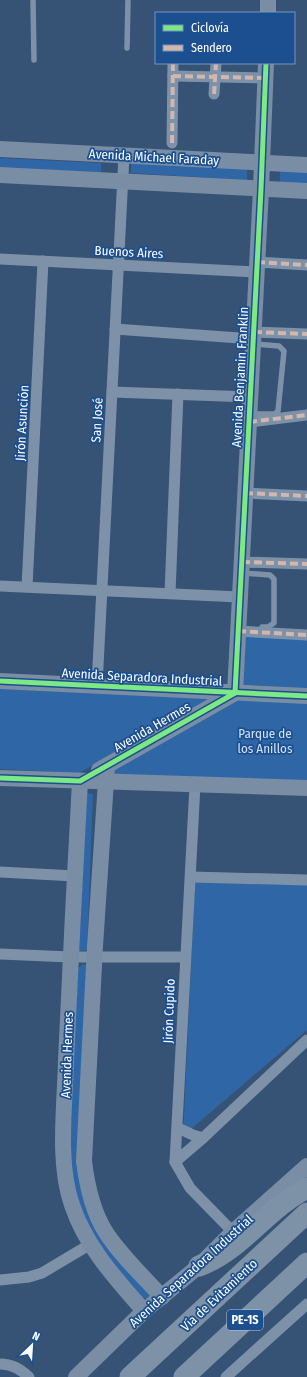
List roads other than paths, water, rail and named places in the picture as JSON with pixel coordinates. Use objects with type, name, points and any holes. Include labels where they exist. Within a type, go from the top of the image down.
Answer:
[{"type":"highway","points":[[199,1266],[221,1255],[292,1196],[307,1188]]},
{"type":"highway","name":"Vía de Evitamiento","points":[[130,1377],[307,1213]]},
{"type":"highway","name":"PE-1S","points":[[184,1377],[307,1263]]},
{"type":"main road","points":[[268,0],[268,12]]},
{"type":"main road","name":"Avenida Benjamin Franklin","points":[[235,693],[266,71]]},
{"type":"main road","name":"Avenida Michael Faraday","points":[[0,149],[307,165]]},
{"type":"main road","name":"Avenida Michael Faraday","points":[[0,175],[307,191]]},
{"type":"main road","name":"Avenida Separadora Industrial","points":[[0,681],[307,696]]},
{"type":"main road","name":"Avenida Hermes","points":[[144,1312],[89,1245],[71,1204],[66,1186],[64,1158],[70,957],[80,781],[235,693]]},
{"type":"main road","name":"Avenida Hermes","points":[[107,766],[94,956],[84,1161],[87,1184],[93,1206],[105,1232],[162,1296]]},
{"type":"main road","points":[[0,778],[307,788]]},
{"type":"main road","name":"Avenida Separadora Industrial","points":[[76,1377],[144,1312],[199,1266],[227,1227],[307,1166]]},
{"type":"street","points":[[172,143],[173,64]]},
{"type":"street","points":[[214,94],[216,64]]},
{"type":"street","points":[[173,76],[215,77],[266,71]]},
{"type":"street","name":"San José","points":[[97,686],[124,155]]},
{"type":"street","name":"Buenos Aires","points":[[0,258],[118,265],[257,267],[307,265]]},
{"type":"street","name":"Jirón Asunción","points":[[28,587],[43,261]]},
{"type":"street","points":[[115,330],[253,338],[307,334]]},
{"type":"street","points":[[112,392],[250,397]]},
{"type":"street","points":[[170,593],[178,394]]},
{"type":"street","points":[[249,418],[307,415]]},
{"type":"street","points":[[245,493],[307,496]]},
{"type":"street","points":[[241,567],[307,564]]},
{"type":"street","points":[[0,586],[240,597]]},
{"type":"street","points":[[238,629],[307,635]]},
{"type":"street","name":"Jirón Cupido","points":[[175,1162],[178,1128],[185,957],[192,876],[195,785]]},
{"type":"street","points":[[0,872],[74,876]]},
{"type":"street","points":[[192,876],[307,880]]},
{"type":"street","points":[[0,954],[70,957],[185,957]]},
{"type":"street","points":[[227,1227],[190,1188],[175,1162],[204,1138],[307,1040]]},
{"type":"street","points":[[178,1128],[204,1138]]},
{"type":"street","points":[[0,1280],[29,1277],[42,1273],[89,1245]]},
{"type":"street","points":[[226,1377],[307,1304]]},
{"type":"street","points":[[0,1364],[8,1364],[29,1377]]},
{"type":"lane","points":[[33,0],[34,60]]},
{"type":"lane","points":[[127,48],[128,0]]},
{"type":"lane","points":[[249,418],[275,414],[278,412],[284,351],[279,346],[253,338]]},
{"type":"lane","points":[[238,629],[268,627],[274,623],[273,577],[241,567]]},
{"type":"park label","name":"Parque de los Anillos","points":[[265,740]]}]
